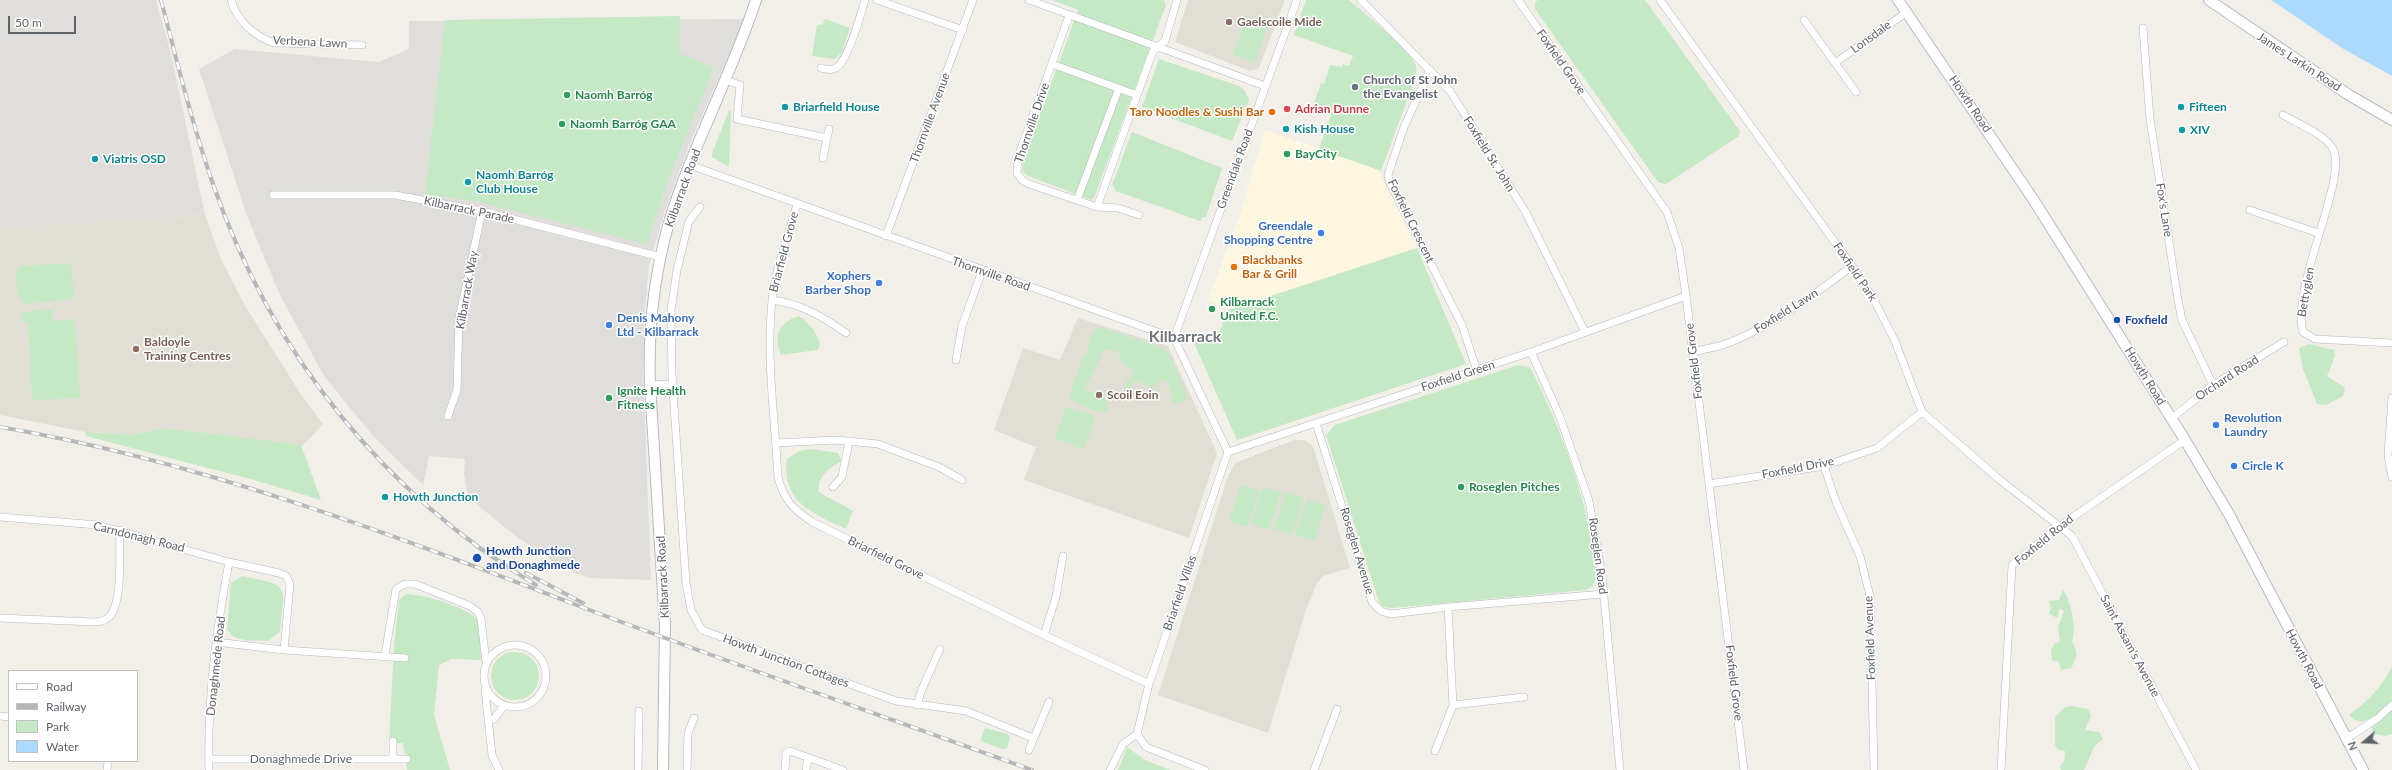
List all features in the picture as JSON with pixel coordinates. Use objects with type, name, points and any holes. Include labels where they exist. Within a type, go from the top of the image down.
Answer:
[{"type":"main road","name":"Kilbarrack Road","points":[[663,770],[665,625],[650,385],[649,354],[653,307],[668,226],[690,165],[726,80],[756,0]]},
{"type":"main road","name":"Howth Road","points":[[1898,0],[2004,155],[2172,418],[2237,530],[2363,770]]},
{"type":"main road","name":"James Larkin Road","points":[[2209,0],[2337,86],[2392,120]]},
{"type":"street","name":"Verbena Lawn","points":[[231,0],[234,11],[252,32],[261,38],[274,43],[362,45]]},
{"type":"street","points":[[821,68],[829,70],[836,68],[843,59],[866,0]]},
{"type":"street","points":[[877,0],[962,30]]},
{"type":"street","name":"Thornville Avenue","points":[[886,236],[973,0]]},
{"type":"street","points":[[1029,0],[1069,16],[1158,46],[1265,86]]},
{"type":"street","points":[[1097,207],[1153,51],[1165,41],[1177,0]]},
{"type":"street","name":"Greendale Road","points":[[1174,338],[1297,0]]},
{"type":"street","name":"Foxfield St. John","points":[[1361,0],[1450,91],[1525,211],[1585,332]]},
{"type":"street","name":"Foxfield Grove","points":[[1518,0],[1667,212],[1679,248],[1744,770]]},
{"type":"street","name":"Foxfield Park","points":[[1660,0],[1852,266],[1875,302],[1895,341],[1922,412],[2000,480],[2060,526]]},
{"type":"street","name":"Lonsdale","points":[[1835,63],[1906,12]]},
{"type":"street","name":"Thornville Drive","points":[[1069,16],[1018,157],[1017,173],[1022,180],[1029,184],[1097,207],[1118,208],[1139,215]]},
{"type":"street","points":[[1804,20],[1856,92]]},
{"type":"street","name":"Fox's Lane","points":[[2143,28],[2150,119],[2178,300],[2182,320],[2213,385]]},
{"type":"street","points":[[1052,64],[1137,95]]},
{"type":"street","name":"Foxfield Crescent","points":[[1430,70],[1404,127],[1388,175],[1389,181],[1462,325],[1476,371]]},
{"type":"street","points":[[726,80],[740,85],[737,119],[828,138]]},
{"type":"street","points":[[1077,200],[1119,88]]},
{"type":"street","name":"Bettyglen","points":[[2283,115],[2326,140],[2337,157],[2336,171],[2318,233],[2304,298],[2301,324],[2303,332],[2315,339],[2392,343]]},
{"type":"street","points":[[823,158],[830,129]]},
{"type":"street","name":"Thornville Road","points":[[690,165],[982,271],[1174,338]]},
{"type":"street","name":"Kilbarrack Parade","points":[[273,195],[395,195],[482,212],[662,257]]},
{"type":"street","name":"Briarfield Grove","points":[[797,204],[772,300],[770,354],[778,478],[783,493],[793,509],[817,525],[1149,684]]},
{"type":"street","name":"Kilbarrack Road","points":[[686,583],[673,384],[671,310],[677,270],[689,221],[700,207]]},
{"type":"street","points":[[2250,210],[2318,233]]},
{"type":"street","name":"Kilbarrack Way","points":[[448,416],[457,390],[459,318],[482,212]]},
{"type":"street","name":"Foxfield Lawn","points":[[1692,352],[1729,343],[1756,331],[1783,316],[1852,266]]},
{"type":"street","points":[[956,360],[962,326],[982,271]]},
{"type":"street","name":"Foxfield Green","points":[[1228,452],[1476,371],[1686,296]]},
{"type":"street","name":"Briarfield Grove","points":[[772,300],[797,305],[818,313],[846,333]]},
{"type":"street","points":[[1174,338],[1228,452]]},
{"type":"street","name":"Orchard Road","points":[[2172,418],[2213,385],[2284,342]]},
{"type":"street","name":"Roseglen Road","points":[[1531,352],[1560,417],[1589,501],[1604,594],[1620,770]]},
{"type":"street","points":[[650,385],[673,384]]},
{"type":"street","points":[[2392,398],[2388,455],[2392,477]]},
{"type":"street","name":"Foxfield Drive","points":[[1709,484],[1824,466],[1877,448],[1922,412]]},
{"type":"street","name":"Roseglen Avenue","points":[[1316,423],[1372,602],[1380,611],[1391,614],[1448,607],[1604,594]]},
{"type":"street","name":"Foxfield Road","points":[[2001,770],[2012,566],[2060,526],[2185,440]]},
{"type":"street","points":[[776,443],[849,441],[878,444],[939,467],[962,480]]},
{"type":"street","points":[[833,487],[842,477],[849,441]]},
{"type":"street","name":"Briarfield Villas","points":[[1137,734],[1149,684],[1228,452]]},
{"type":"street","name":"Foxfield Avenue","points":[[1824,466],[1836,502],[1860,556],[1870,596],[1874,770]]},
{"type":"street","name":"Carndonagh Road","points":[[0,517],[98,525],[229,562],[286,576],[290,584],[284,650]]},
{"type":"street","name":"Saint Assam's Avenue","points":[[2060,526],[2072,536],[2196,770]]},
{"type":"street","points":[[0,618],[93,622],[102,621],[110,616],[118,595],[120,530]]},
{"type":"street","points":[[1044,635],[1056,597],[1063,556]]},
{"type":"street","name":"Donaghmede Road","points":[[209,770],[216,642],[229,562]]},
{"type":"street","name":"Howth Junction Cottages","points":[[686,583],[691,610],[702,630],[896,701],[966,711],[1033,738]]},
{"type":"street","points":[[385,655],[396,589],[405,584],[415,584],[429,589],[470,606],[478,612],[481,619],[486,662],[485,684],[492,755],[499,770]]},
{"type":"street","points":[[1435,751],[1453,705],[1448,607]]},
{"type":"street","points":[[216,642],[284,650],[385,655],[405,658]]},
{"type":"street","points":[[485,684],[488,692],[495,701],[504,706],[514,708],[524,706],[537,698],[545,685],[544,664],[531,649],[511,644],[500,648],[486,662]]},
{"type":"street","points":[[917,705],[920,692],[940,649]]},
{"type":"street","points":[[1453,705],[1524,697]]},
{"type":"street","points":[[1029,750],[1049,702]]},
{"type":"street","points":[[2346,739],[2378,718],[2392,705]]},
{"type":"street","points":[[488,721],[494,719],[504,706]]},
{"type":"street","points":[[1314,770],[1337,709]]},
{"type":"street","points":[[638,770],[639,711]]},
{"type":"street","points":[[687,770],[688,733],[694,718]]},
{"type":"street","points":[[1110,770],[1123,744],[1137,734],[1146,747],[1205,770]]},
{"type":"street","points":[[393,741],[393,759]]},
{"type":"street","points":[[785,770],[784,762],[788,752],[843,770]]},
{"type":"street","name":"Donaghmede Drive","points":[[209,759],[407,759]]},
{"type":"street","points":[[806,770],[808,759]]},
{"type":"shaded area","points":[[0,0],[156,0],[171,54],[205,215],[0,228]]},
{"type":"shaded area","name":"Gaelscoile Mide","points":[[1188,0],[1285,0],[1259,68],[1250,71],[1175,42]]},
{"type":"shaded area","points":[[745,19],[690,143],[665,210],[649,266],[645,310],[643,371],[651,580],[589,578],[562,568],[513,534],[468,497],[464,474],[465,459],[429,456],[423,485],[374,437],[324,376],[280,295],[247,216],[199,69],[235,49],[379,62],[409,49],[409,21]]},
{"type":"shaded area","name":"Greendale Shopping Centre","points":[[1265,130],[1378,169],[1417,248],[1228,310],[1208,300],[1239,217]]},
{"type":"shaded area","name":"Baldoyle Training Centres","points":[[205,215],[221,259],[244,304],[300,393],[323,424],[302,446],[166,428],[132,435],[85,432],[0,415],[0,228]]},
{"type":"shaded area","name":"Scoil Eoin","points":[[1078,318],[1168,346],[1217,453],[1189,538],[1024,480],[1036,447],[994,430],[1023,348],[1060,360]]},
{"type":"shaded area","points":[[1294,440],[1305,440],[1313,446],[1350,568],[1323,576],[1317,583],[1306,610],[1268,733],[1158,695],[1228,476],[1235,463]]},
{"type":"green space","points":[[1052,0],[1164,0],[1166,5],[1094,198],[1091,200],[1026,175],[1022,171],[1023,160],[1078,10]]},
{"type":"green space","points":[[1306,0],[1349,0],[1396,41],[1412,59],[1416,66],[1415,79],[1381,171],[1319,149],[1331,115],[1312,109],[1321,83],[1324,84],[1330,65],[1342,67],[1343,64],[1349,66],[1353,56],[1294,35]]},
{"type":"green space","points":[[1538,0],[1645,0],[1740,131],[1739,136],[1666,184],[1658,182],[1535,9],[1535,2]]},
{"type":"green space","name":"Naomh Barróg GAA","points":[[680,16],[679,53],[714,68],[668,180],[647,244],[478,202],[425,194],[445,20]]},
{"type":"green space","points":[[1246,16],[1268,24],[1255,63],[1233,55]]},
{"type":"green space","points":[[825,19],[850,28],[842,52],[835,59],[812,56],[817,25],[823,24]]},
{"type":"green space","points":[[1159,59],[1239,86],[1245,91],[1249,100],[1232,141],[1142,107]]},
{"type":"green space","points":[[729,110],[731,110],[729,167],[712,157],[712,154]]},
{"type":"green space","points":[[1132,132],[1222,168],[1206,217],[1203,217],[1200,221],[1116,191],[1112,185]]},
{"type":"green space","points":[[1417,248],[1466,364],[1237,440],[1191,336],[1215,343],[1228,310]]},
{"type":"green space","points":[[71,263],[74,299],[25,304],[18,297],[16,273],[19,266]]},
{"type":"green space","points":[[45,309],[52,310],[53,321],[75,319],[80,398],[32,400],[28,322],[20,321],[22,313]]},
{"type":"green space","points":[[799,316],[813,329],[820,346],[817,350],[781,355],[778,336],[782,326]]},
{"type":"green space","points":[[1101,327],[1162,348],[1170,355],[1188,398],[1184,402],[1177,404],[1172,402],[1172,393],[1166,380],[1162,380],[1151,388],[1139,382],[1134,382],[1128,395],[1124,392],[1126,382],[1135,372],[1123,363],[1118,352],[1105,349],[1085,388],[1089,391],[1102,393],[1106,399],[1108,409],[1105,412],[1095,412],[1068,399],[1082,359],[1087,351],[1090,337],[1095,330]]},
{"type":"green space","points":[[2309,344],[2334,350],[2335,356],[2327,376],[2345,388],[2343,396],[2326,405],[2317,404],[2303,369],[2299,348]]},
{"type":"green space","name":"Roseglen Pitches","points":[[1518,365],[1529,367],[1532,371],[1552,414],[1577,480],[1589,527],[1595,559],[1596,577],[1593,586],[1586,590],[1392,608],[1383,607],[1379,602],[1326,435],[1335,425]]},
{"type":"green space","points":[[1066,406],[1081,412],[1070,444],[1055,439]]},
{"type":"green space","points":[[1082,411],[1096,416],[1084,449],[1071,445]]},
{"type":"green space","points":[[166,428],[301,445],[321,500],[254,480],[86,436],[85,432],[132,435]]},
{"type":"green space","points":[[811,449],[838,453],[841,459],[840,462],[831,467],[824,474],[820,482],[819,492],[853,511],[846,529],[812,512],[802,504],[789,486],[786,474],[787,459],[799,451]]},
{"type":"green space","points":[[1241,485],[1260,491],[1247,527],[1229,521]]},
{"type":"green space","points":[[1263,487],[1281,493],[1269,530],[1251,524]]},
{"type":"green space","points":[[1286,492],[1304,498],[1292,535],[1274,529]]},
{"type":"green space","points":[[1307,499],[1326,505],[1314,541],[1295,535]]},
{"type":"green space","points":[[242,576],[270,582],[277,585],[281,590],[283,604],[280,632],[268,641],[239,639],[234,637],[227,629],[231,583]]},
{"type":"green space","points":[[2063,590],[2071,608],[2074,630],[2072,642],[2076,649],[2076,655],[2075,661],[2071,668],[2061,670],[2059,662],[2052,660],[2051,650],[2054,644],[2060,642],[2058,628],[2064,611],[2059,608],[2058,618],[2049,614],[2051,607],[2049,601],[2059,600]]},
{"type":"green space","points":[[406,594],[422,596],[455,606],[473,615],[479,624],[481,660],[451,659],[439,665],[434,715],[450,770],[407,770],[403,743],[389,744],[394,646],[399,600]]},
{"type":"green space","points":[[510,652],[520,652],[532,659],[539,671],[539,681],[532,693],[520,700],[510,700],[502,696],[495,689],[491,681],[491,671],[495,663],[502,656]]},
{"type":"green space","points":[[2392,667],[2392,734],[2386,736],[2373,734],[2371,719],[2359,721],[2349,715],[2374,694]]},
{"type":"green space","points":[[2072,706],[2088,709],[2091,716],[2085,730],[2099,732],[2103,739],[2093,749],[2084,770],[2061,770],[2060,766],[2064,762],[2065,751],[2058,750],[2055,745],[2055,717],[2065,707]]},
{"type":"green space","points":[[985,728],[1008,734],[1010,738],[1007,748],[1003,749],[982,742],[981,739]]},
{"type":"green space","points":[[1127,747],[1145,760],[1170,770],[1118,770]]},
{"type":"water","points":[[2271,0],[2392,0],[2392,76],[2342,48]]},
{"type":"railway","points":[[161,0],[179,69],[213,184],[237,246],[266,305],[300,361],[339,413],[382,462],[429,508],[481,549],[536,585]]},
{"type":"railway","points":[[0,427],[148,459],[294,502],[437,552],[692,648],[1032,770]]},
{"type":"railway","points":[[526,573],[583,603]]},
{"type":"place","name":"Gaelscoile Mide","points":[[1229,22]]},
{"type":"place","name":"Church of St John the Evangelist","points":[[1355,87]]},
{"type":"place","name":"Naomh Barróg","points":[[567,95]]},
{"type":"place","name":"Briarfield House","points":[[785,107]]},
{"type":"place","name":"Fifteen","points":[[2181,107]]},
{"type":"place","name":"Adrian Dunne","points":[[1287,109]]},
{"type":"place","name":"Taro Noodles & Sushi Bar","points":[[1272,112]]},
{"type":"place","name":"Naomh Barróg GAA","points":[[562,124]]},
{"type":"place","name":"Kish House","points":[[1286,129]]},
{"type":"place","name":"XIV","points":[[2182,130]]},
{"type":"place","name":"BayCity","points":[[1287,154]]},
{"type":"place","name":"Viatris OSD","points":[[95,159]]},
{"type":"place","name":"Naomh Barróg Club House","points":[[468,182]]},
{"type":"place","name":"Greendale Shopping Centre","points":[[1321,233]]},
{"type":"place","name":"Blackbanks Bar & Grill","points":[[1234,267]]},
{"type":"place","name":"Xophers Barber Shop","points":[[879,283]]},
{"type":"place","name":"Kilbarrack United F.C.","points":[[1212,309]]},
{"type":"place","name":"Foxfield","points":[[2117,320]]},
{"type":"place","name":"Denis Mahony Ltd - Kilbarrack","points":[[609,325]]},
{"type":"place","name":"Baldoyle Training Centres","points":[[136,349]]},
{"type":"place","name":"Scoil Eoin","points":[[1099,395]]},
{"type":"place","name":"Ignite Health Fitness","points":[[609,398]]},
{"type":"place","name":"Revolution Laundry","points":[[2216,425]]},
{"type":"place","name":"Circle K","points":[[2234,466]]},
{"type":"place","name":"Roseglen Pitches","points":[[1461,487]]},
{"type":"place","name":"Howth Junction","points":[[385,497]]},
{"type":"place","name":"Howth Junction and Donaghmede","points":[[477,558]]},
{"type":"district","name":"Kilbarrack","points":[[1185,337]]}]
